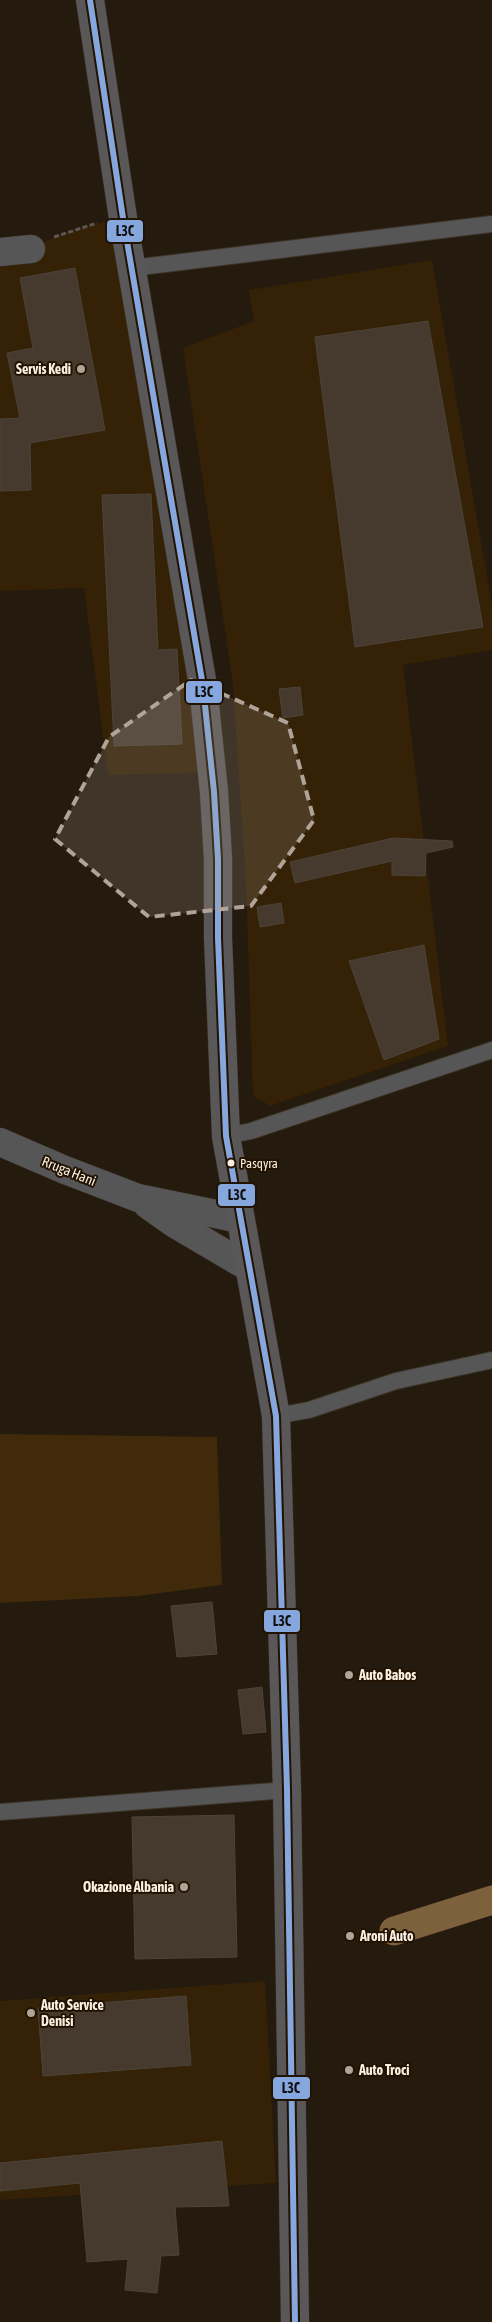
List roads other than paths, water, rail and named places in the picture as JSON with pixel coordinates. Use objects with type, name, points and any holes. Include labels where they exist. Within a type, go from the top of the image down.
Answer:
[{"type":"main road","points":[[90,0],[123,218],[202,686],[214,792],[218,859],[218,938],[226,1136],[276,1416],[287,1790],[296,2322]]},
{"type":"street","points":[[0,252],[31,249]]},
{"type":"street","name":"Rruga Hani","points":[[0,1142],[138,1198],[240,1219]]},
{"type":"street","name":"Rruga Hani","points":[[138,1198],[182,1229],[248,1267]]},
{"type":"lane","points":[[132,268],[492,224]]},
{"type":"lane","points":[[226,1136],[251,1131],[492,1050]]},
{"type":"lane","points":[[276,1416],[309,1410],[396,1381],[492,1360]]},
{"type":"lane","points":[[0,1812],[287,1790]]},
{"type":"waterway","points":[[394,1931],[492,1900]]},
{"type":"place","name":"Servis Kedi","points":[[81,369]]},
{"type":"place","name":"Pasqyra","points":[[231,1163]]},
{"type":"place","name":"Auto Babos","points":[[349,1675]]},
{"type":"place","name":"Okazione Albania","points":[[184,1887]]},
{"type":"place","name":"Aroni Auto","points":[[350,1936]]},
{"type":"place","name":"Auto Service Denisi","points":[[31,2013]]},
{"type":"place","name":"Auto Troci","points":[[349,2070]]}]
